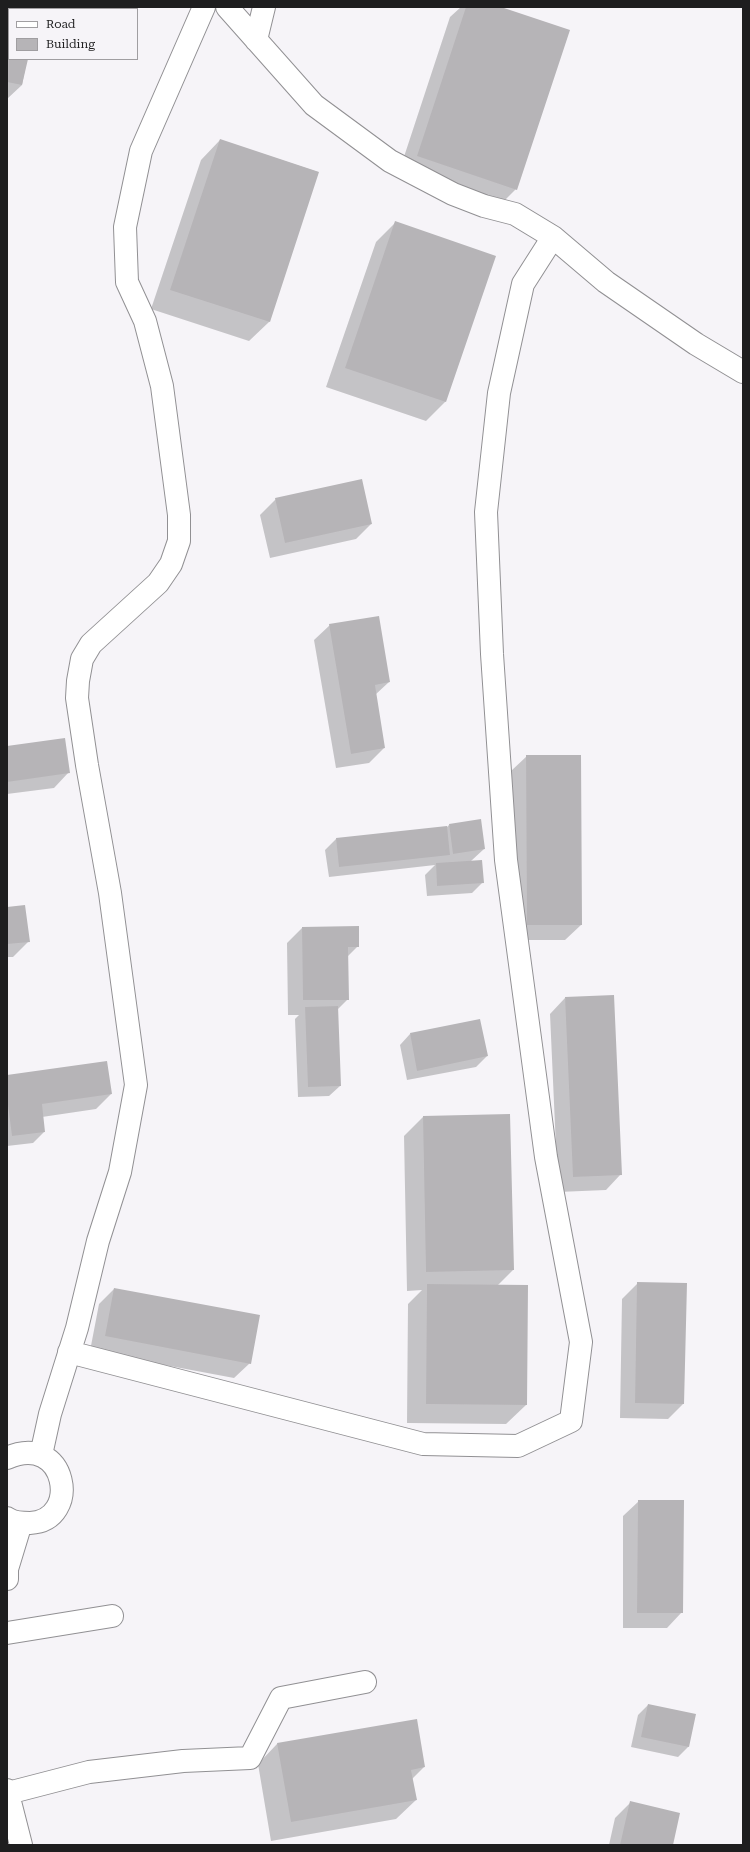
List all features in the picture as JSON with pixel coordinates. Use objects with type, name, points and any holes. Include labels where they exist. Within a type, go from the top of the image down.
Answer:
[{"type":"street","points":[[227,7],[314,105],[390,161],[453,194],[484,206],[515,214],[553,237],[606,282],[696,344],[743,372]]},
{"type":"street","points":[[256,40],[264,7]]},
{"type":"street","points":[[41,1455],[50,1414],[77,1328],[98,1241],[120,1172],[130,1126],[136,1085],[110,893],[77,698],[78,680],[82,659],[91,644],[158,583],[171,564],[179,541],[179,515],[162,386],[145,321],[127,282],[125,227],[141,151],[199,11]]},
{"type":"street","points":[[69,1352],[423,1444],[518,1446],[571,1421],[581,1342],[546,1157],[506,860],[492,654],[486,512],[499,393],[523,284],[553,237]]},
{"type":"street","points":[[7,1458],[17,1453],[30,1452],[41,1455],[51,1461],[58,1470],[62,1481],[62,1492],[56,1508],[44,1520],[33,1523],[14,1520],[7,1579]]},
{"type":"street","points":[[7,1633],[112,1616]]},
{"type":"street","points":[[21,1845],[7,1791],[89,1772],[183,1761],[250,1758],[281,1698],[365,1682]]},
{"type":"building","points":[[466,7],[501,7],[570,30],[517,190],[417,156]]},
{"type":"building","points":[[7,43],[8,60],[28,60],[22,85],[7,82]]},
{"type":"building","points":[[220,139],[319,172],[270,322],[170,290]]},
{"type":"building","points":[[395,221],[496,256],[446,402],[345,368]]},
{"type":"building","points":[[362,479],[372,524],[285,543],[275,498]]},
{"type":"building","points":[[379,616],[390,682],[375,685],[385,748],[351,754],[329,624]]},
{"type":"building","points":[[65,738],[70,773],[7,782],[7,746]]},
{"type":"building","points":[[526,755],[581,755],[582,925],[527,925]]},
{"type":"building","points":[[481,819],[485,849],[453,854],[449,824]]},
{"type":"building","points":[[447,826],[450,855],[339,867],[336,838]]},
{"type":"building","points":[[482,860],[484,883],[437,886],[436,863]]},
{"type":"building","points":[[25,905],[30,942],[7,944],[7,907]]},
{"type":"building","points":[[359,926],[359,947],[348,947],[349,1000],[303,1000],[302,927]]},
{"type":"building","points":[[614,995],[622,1175],[573,1177],[565,997]]},
{"type":"building","points":[[338,1006],[341,1086],[308,1087],[305,1007]]},
{"type":"building","points":[[480,1019],[488,1056],[417,1071],[410,1033]]},
{"type":"building","points":[[107,1061],[112,1094],[42,1104],[45,1132],[12,1136],[7,1097],[7,1075]]},
{"type":"building","points":[[510,1114],[514,1270],[426,1272],[423,1116]]},
{"type":"building","points":[[637,1282],[687,1283],[684,1404],[635,1403]]},
{"type":"building","points":[[427,1284],[528,1285],[527,1405],[426,1404]]},
{"type":"building","points":[[114,1288],[260,1315],[251,1364],[105,1336]]},
{"type":"building","points":[[638,1500],[684,1500],[683,1613],[637,1613]]},
{"type":"building","points":[[648,1704],[696,1714],[689,1747],[641,1737]]},
{"type":"building","points":[[417,1719],[425,1767],[411,1770],[417,1800],[291,1822],[277,1743]]},
{"type":"building","points":[[630,1801],[680,1813],[673,1845],[620,1845]]}]
